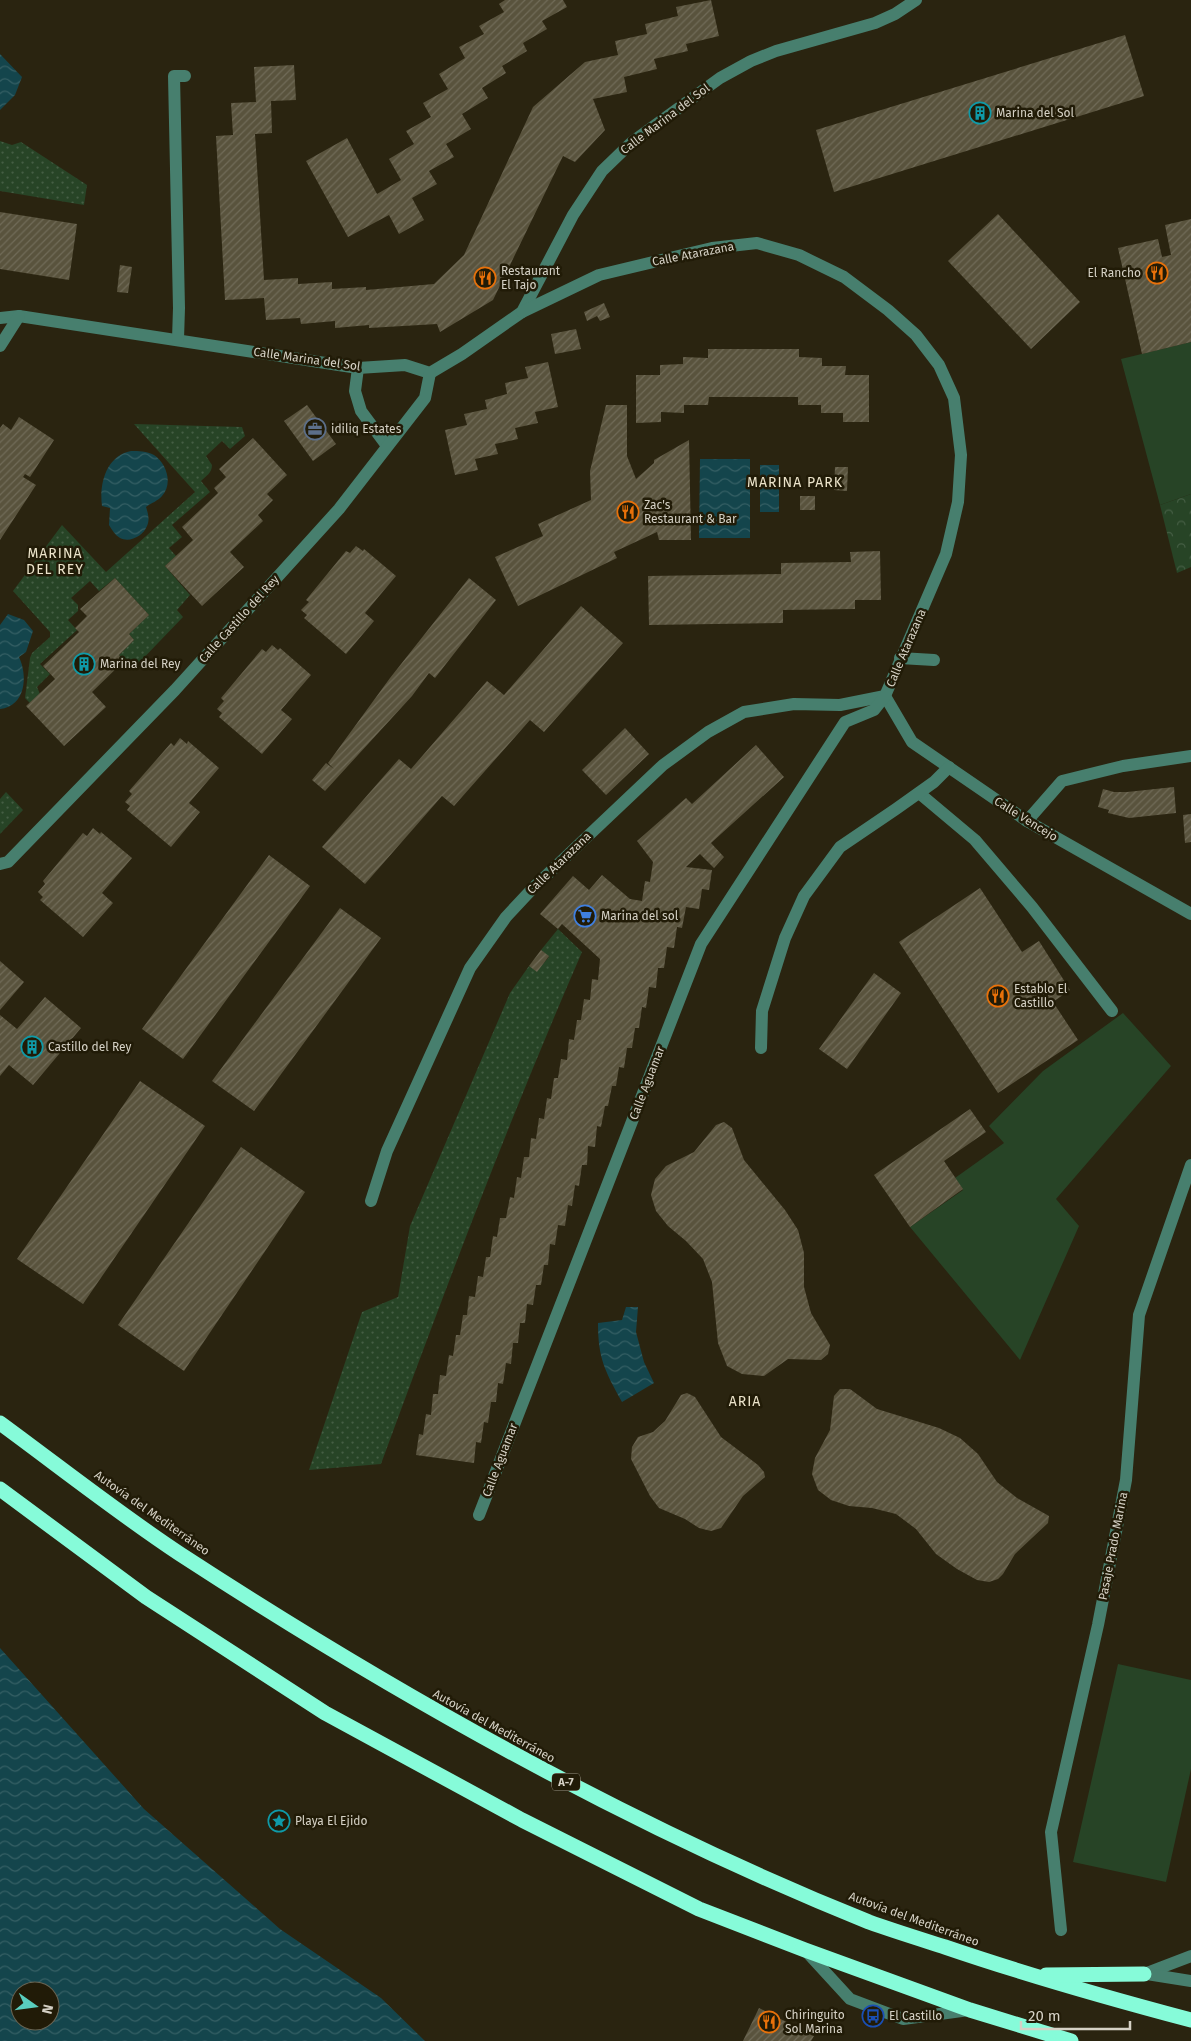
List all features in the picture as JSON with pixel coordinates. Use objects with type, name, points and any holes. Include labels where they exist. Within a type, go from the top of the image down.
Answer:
[{"type":"highway","name":"Autovía del Mediterráneo","points":[[0,1423],[177,1552],[369,1673],[542,1770],[721,1858],[871,1922],[1032,1976],[1191,2020]]},
{"type":"highway","points":[[0,1490],[146,1597],[325,1713],[522,1820],[699,1909],[970,2010],[1071,2041]]},
{"type":"highway","points":[[1032,1976],[1144,1974]]},
{"type":"street","name":"Calle Marina del Sol","points":[[0,318],[19,316],[358,368],[405,365],[430,373],[462,354],[522,312],[573,215],[602,171],[632,142],[720,78],[751,61],[776,51],[875,23],[895,14],[916,0]]},
{"type":"street","points":[[178,339],[180,308],[174,76],[185,76]]},
{"type":"street","name":"Calle Atarazana","points":[[371,1201],[387,1151],[470,968],[506,916],[663,765],[708,732],[744,712],[794,704],[840,705],[885,696],[946,554],[958,502],[961,455],[954,398],[939,365],[916,335],[888,310],[844,277],[799,255],[757,243],[712,248],[599,275],[522,312]]},
{"type":"street","points":[[0,346],[19,316]]},
{"type":"street","points":[[358,368],[355,391],[361,410],[387,446]]},
{"type":"street","name":"Calle Castillo del Rey","points":[[0,864],[8,862],[175,690],[339,509],[426,398],[430,373]]},
{"type":"street","points":[[900,658],[934,660]]},
{"type":"street","name":"Calle Vencejo","points":[[885,696],[912,742],[1026,821],[1191,914]]},
{"type":"street","name":"Calle Aguamar","points":[[479,1514],[701,944],[845,722],[874,710],[885,696]]},
{"type":"street","points":[[1026,821],[1062,781],[1123,766],[1191,756]]},
{"type":"street","points":[[761,1048],[762,1011],[785,938],[804,896],[840,847],[918,793],[949,767]]},
{"type":"street","points":[[918,793],[975,840],[1032,907],[1112,1011]]},
{"type":"street","name":"Pasaje Prado Marina","points":[[1060,1930],[1051,1832],[1098,1625],[1126,1480],[1139,1315],[1191,1165]]},
{"type":"street","points":[[805,1950],[850,1998],[903,2019],[970,2010]]},
{"type":"street","points":[[1144,1974],[1191,1956]]},
{"type":"street","points":[[1144,1974],[1191,1981]]},
{"type":"green space","points":[[0,141],[12,145],[21,142],[87,185],[84,205],[0,191]]},
{"type":"green space","points":[[1191,342],[1191,494],[1160,505],[1121,359]]},
{"type":"green space","points":[[134,424],[242,427],[245,436],[230,449],[222,441],[206,456],[212,468],[201,481],[210,492],[172,525],[182,537],[169,548],[176,556],[165,566],[190,595],[177,610],[183,617],[133,669],[119,655],[134,640],[129,634],[149,615],[115,578],[99,591],[90,581],[71,598],[78,605],[78,611],[68,620],[77,630],[40,664],[50,674],[37,687],[40,694],[30,703],[25,698],[30,658],[32,653],[50,637],[50,632],[13,591],[62,525],[106,572],[195,492]]},
{"type":"green space","points":[[1191,494],[1191,567],[1177,573],[1160,505]]},
{"type":"green space","points":[[6,792],[23,810],[0,834],[0,799]]},
{"type":"green space","points":[[558,929],[582,952],[478,1206],[381,1464],[309,1470],[362,1312],[398,1297],[410,1226],[510,993],[529,966],[537,971],[549,957],[541,950]]},
{"type":"green space","points":[[1123,1013],[1171,1066],[1056,1199],[1079,1226],[1020,1360],[910,1227],[963,1190],[955,1178],[1004,1143],[989,1126],[1043,1071]]},
{"type":"green space","points":[[1118,1664],[1191,1680],[1191,1769],[1166,1882],[1073,1862]]},
{"type":"water","points":[[0,54],[22,77],[15,95],[0,110]]},
{"type":"water","points":[[131,451],[154,455],[165,469],[168,480],[162,496],[146,507],[149,519],[145,530],[136,538],[128,540],[120,538],[111,529],[109,525],[110,508],[102,506],[101,498],[103,480],[110,465],[122,454]]},
{"type":"water","points":[[700,459],[750,459],[750,538],[699,538]]},
{"type":"water","points":[[760,465],[779,465],[779,512],[760,512]]},
{"type":"water","points":[[8,614],[24,620],[33,631],[26,652],[19,657],[24,681],[23,689],[15,702],[9,707],[0,709],[0,625]]},
{"type":"water","points":[[626,1307],[638,1307],[636,1332],[644,1362],[654,1383],[622,1402],[611,1382],[601,1356],[598,1323],[622,1320]]},
{"type":"water","points":[[0,1648],[144,1809],[280,1929],[381,1998],[425,2041],[0,2041]]},
{"type":"building","points":[[505,0],[563,0],[567,7],[542,21],[547,29],[523,43],[527,51],[502,66],[506,73],[482,88],[488,98],[462,114],[471,129],[446,144],[454,157],[429,171],[437,184],[412,198],[424,220],[399,234],[389,215],[348,237],[306,161],[347,138],[377,194],[401,180],[389,159],[414,144],[406,131],[431,117],[423,103],[448,89],[439,74],[465,58],[459,47],[484,34],[479,26],[504,12],[499,4]]},
{"type":"building","points":[[711,0],[719,36],[686,44],[688,51],[654,59],[657,69],[624,77],[627,92],[593,99],[605,130],[575,162],[563,156],[493,300],[440,332],[437,324],[369,328],[369,325],[335,328],[335,321],[301,324],[300,318],[266,320],[264,298],[225,300],[216,136],[233,135],[231,103],[256,102],[254,67],[294,65],[296,100],[271,101],[272,133],[255,134],[264,280],[298,278],[298,284],[332,282],[332,289],[366,287],[366,290],[434,284],[464,255],[533,107],[585,62],[618,55],[615,41],[647,34],[645,24],[678,16],[676,7]]},
{"type":"building","name":"Marina del Sol","points":[[1125,35],[1144,96],[834,192],[816,130]]},
{"type":"building","points":[[0,212],[77,224],[69,280],[0,269]]},
{"type":"building","points":[[998,214],[1080,302],[1031,349],[948,261]]},
{"type":"building","name":"El Rancho","points":[[1191,219],[1191,342],[1142,354],[1118,248],[1158,239],[1162,257],[1171,255],[1165,225]]},
{"type":"building","points":[[120,265],[132,267],[128,293],[117,292]]},
{"type":"building","points":[[604,303],[610,317],[600,321],[597,316],[587,321],[584,312]]},
{"type":"building","points":[[576,329],[581,349],[555,354],[551,334]]},
{"type":"building","points":[[708,349],[799,349],[799,357],[822,358],[822,366],[846,366],[845,375],[869,375],[869,422],[843,422],[843,413],[821,413],[821,405],[798,405],[798,397],[709,397],[708,405],[684,405],[684,413],[661,412],[661,422],[636,423],[636,375],[660,375],[660,365],[683,364],[683,357],[708,358]]},
{"type":"building","points":[[548,362],[558,407],[535,412],[538,423],[515,428],[518,439],[495,444],[498,454],[475,459],[478,470],[455,475],[445,430],[467,425],[464,414],[487,409],[485,400],[507,394],[505,383],[528,378],[525,367]]},
{"type":"building","points":[[307,405],[336,444],[313,461],[284,421]]},
{"type":"building","name":"Zac's Restaurant & Bar","points":[[606,405],[627,405],[627,456],[636,479],[654,463],[654,460],[689,440],[691,540],[659,540],[657,532],[614,552],[617,558],[518,606],[495,557],[543,536],[538,524],[591,500],[590,471]]},
{"type":"building","name":"Marina del Rey","points":[[19,417],[54,440],[30,477],[25,474],[23,477],[36,485],[0,540],[0,428],[3,424],[11,430]]},
{"type":"building","points":[[253,438],[287,475],[267,494],[273,500],[258,515],[263,521],[230,552],[244,567],[202,606],[165,566],[193,540],[182,527],[218,493],[214,488],[226,477],[219,469]]},
{"type":"building","points":[[835,467],[848,467],[847,491],[834,490]]},
{"type":"building","points":[[800,496],[815,496],[815,510],[800,510]]},
{"type":"building","points":[[356,546],[363,551],[364,549],[396,576],[365,613],[374,621],[346,654],[304,618],[307,615],[301,610],[309,602],[306,600],[346,551],[350,553]]},
{"type":"building","points":[[880,551],[881,600],[855,600],[855,609],[783,610],[783,623],[649,625],[648,576],[781,574],[781,563],[851,562],[850,552]]},
{"type":"building","name":"Marina del Rey","points":[[115,578],[149,615],[129,634],[134,640],[119,655],[124,661],[92,692],[106,707],[64,746],[26,706],[55,679],[43,666],[79,632],[75,628],[87,616],[80,609]]},
{"type":"building","points":[[469,578],[496,600],[435,678],[429,673],[412,696],[325,791],[312,780],[326,763],[334,769],[328,763],[390,678]]},
{"type":"building","points":[[581,606],[623,643],[544,732],[530,720],[454,806],[442,796],[365,884],[322,847],[399,759],[411,769],[487,681],[504,695]]},
{"type":"building","points":[[272,645],[278,650],[280,648],[311,675],[281,710],[292,719],[262,754],[219,717],[222,713],[217,709],[224,701],[221,698],[262,649],[266,652]]},
{"type":"building","points":[[625,728],[649,754],[606,795],[582,770]]},
{"type":"building","points":[[180,738],[187,744],[188,741],[219,768],[189,803],[200,812],[171,847],[127,810],[130,806],[125,802],[132,794],[129,791],[171,743],[174,746]]},
{"type":"building","points":[[756,745],[784,777],[711,843],[724,857],[714,868],[700,854],[686,867],[712,870],[709,890],[702,889],[699,909],[686,907],[682,928],[677,927],[674,948],[667,947],[664,968],[658,968],[656,988],[649,987],[646,1008],[642,1007],[639,1028],[635,1028],[632,1048],[627,1048],[624,1068],[619,1067],[616,1086],[612,1086],[608,1106],[605,1106],[601,1127],[597,1126],[595,1147],[588,1146],[587,1165],[582,1165],[579,1186],[575,1185],[572,1206],[568,1205],[565,1226],[558,1225],[555,1245],[550,1244],[548,1265],[544,1265],[541,1285],[536,1285],[533,1305],[527,1304],[525,1323],[520,1323],[518,1343],[513,1343],[511,1364],[506,1363],[503,1384],[498,1383],[496,1402],[491,1402],[488,1423],[484,1422],[481,1443],[476,1442],[474,1463],[416,1455],[419,1434],[423,1435],[426,1414],[431,1415],[433,1394],[438,1394],[440,1375],[446,1376],[449,1355],[453,1356],[456,1335],[460,1335],[463,1315],[467,1315],[469,1296],[475,1297],[478,1276],[483,1277],[486,1257],[490,1257],[493,1236],[497,1237],[500,1218],[506,1218],[510,1197],[514,1198],[517,1177],[521,1178],[524,1157],[529,1157],[531,1138],[536,1139],[539,1118],[544,1119],[547,1098],[551,1099],[554,1078],[558,1078],[561,1059],[567,1060],[569,1039],[574,1040],[577,1020],[581,1020],[584,999],[590,1000],[592,979],[598,980],[600,959],[562,924],[558,929],[540,914],[573,876],[589,890],[602,875],[630,899],[642,901],[645,881],[650,882],[653,862],[637,841],[686,798],[692,804]]},
{"type":"building","points":[[1174,787],[1176,813],[1129,818],[1108,813],[1109,810],[1098,807],[1103,789],[1114,792],[1127,792]]},
{"type":"building","points":[[1191,814],[1191,842],[1185,843],[1183,815]]},
{"type":"building","points":[[93,828],[100,834],[101,832],[132,858],[102,893],[113,903],[83,937],[40,900],[43,897],[38,892],[45,884],[43,881],[83,833],[87,836]]},
{"type":"building","points":[[269,855],[310,886],[183,1059],[142,1029]]},
{"type":"building","name":"Establo El Castillo","points":[[980,888],[1022,952],[1039,941],[1070,990],[1053,1002],[1078,1040],[998,1093],[899,942]]},
{"type":"building","points":[[340,908],[381,938],[254,1111],[212,1081]]},
{"type":"building","points":[[541,950],[549,956],[537,972],[529,966]]},
{"type":"building","points":[[0,961],[24,982],[0,1010]]},
{"type":"building","points":[[874,973],[901,993],[847,1069],[819,1049]]},
{"type":"building","name":"Castillo del Rey","points":[[45,997],[81,1028],[33,1085],[9,1065],[0,1076],[0,1015],[17,1029]]},
{"type":"building","points":[[140,1081],[205,1126],[83,1304],[17,1259]]},
{"type":"building","points":[[970,1109],[986,1132],[944,1161],[963,1189],[910,1227],[874,1175]]},
{"type":"building","points":[[724,1122],[732,1128],[744,1160],[785,1210],[798,1230],[804,1253],[804,1287],[811,1313],[830,1345],[828,1354],[821,1360],[788,1359],[764,1376],[742,1374],[727,1366],[718,1343],[712,1282],[703,1259],[668,1226],[656,1211],[651,1195],[655,1179],[666,1166],[694,1152],[716,1125]]},
{"type":"building","points":[[241,1147],[305,1192],[184,1371],[118,1325]]},
{"type":"building","points":[[840,1389],[850,1389],[877,1409],[939,1428],[960,1438],[978,1454],[997,1482],[1017,1498],[1049,1516],[1048,1523],[1015,1554],[998,1579],[989,1582],[977,1580],[936,1554],[916,1529],[896,1514],[872,1508],[849,1506],[831,1500],[818,1490],[812,1474],[815,1458],[830,1430],[834,1396]]},
{"type":"building","points":[[687,1393],[695,1397],[721,1437],[758,1465],[764,1472],[765,1477],[743,1496],[721,1528],[711,1531],[699,1528],[685,1519],[659,1508],[650,1496],[631,1459],[632,1447],[638,1437],[653,1432],[665,1421],[681,1395]]},
{"type":"building","name":"Chiringuito Sol Marina","points":[[759,2008],[814,2036],[811,2041],[743,2041]]},
{"type":"place","name":"Marina del Sol","points":[[980,113]]},
{"type":"place","name":"El Rancho","points":[[1157,273]]},
{"type":"place","name":"Restaurant El Tajo","points":[[485,278]]},
{"type":"place","name":"idiliq Estates","points":[[315,429]]},
{"type":"place","name":"Zac's Restaurant & Bar","points":[[628,512]]},
{"type":"place","name":"Marina del Rey","points":[[84,664]]},
{"type":"place","name":"Marina del sol","points":[[585,916]]},
{"type":"place","name":"Establo El Castillo","points":[[998,996]]},
{"type":"place","name":"Castillo del Rey","points":[[32,1047]]},
{"type":"place","name":"Playa El Ejido","points":[[279,1821]]},
{"type":"place","name":"El Castillo","points":[[873,2016]]},
{"type":"place","name":"Chiringuito Sol Marina","points":[[769,2022]]},
{"type":"district","name":"MARINA PARK","points":[[795,482]]},
{"type":"district","name":"MARINA DEL REY","points":[[55,562]]},
{"type":"district","name":"ARIA","points":[[745,1401]]}]
